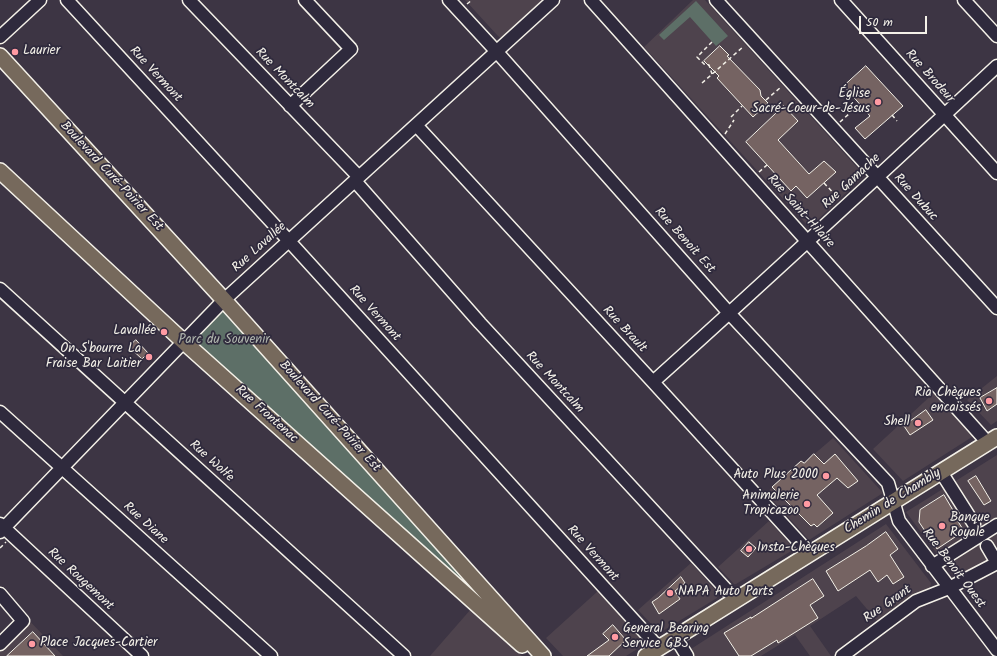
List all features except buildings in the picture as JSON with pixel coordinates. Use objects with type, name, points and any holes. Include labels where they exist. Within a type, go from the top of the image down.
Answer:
[{"type":"main road","name":"Boulevard Curé-Poirier Est","points":[[0,56],[224,300],[543,656]]},
{"type":"main road","name":"Rue Frontenac","points":[[0,171],[184,342],[534,656]]},
{"type":"main road","name":"Chemin de Chambly","points":[[646,656],[992,440]]},
{"type":"street","points":[[0,37],[40,0]]},
{"type":"street","name":"Rue Vermont","points":[[67,0],[289,241],[659,648]]},
{"type":"street","name":"Rue Montcalm","points":[[188,0],[290,106],[357,179],[480,323],[736,600]]},
{"type":"street","points":[[290,106],[350,49],[305,0]]},
{"type":"street","name":"Rue Benoit Est","points":[[449,0],[497,52],[729,314],[888,483],[894,501]]},
{"type":"street","name":"Rue Lavallée","points":[[1,528],[62,468],[224,300],[553,0]]},
{"type":"street","name":"Rue Saint-Hilaire","points":[[591,0],[808,242],[992,440]]},
{"type":"street","name":"Rue Dubuc","points":[[716,0],[997,308]]},
{"type":"street","name":"Rue Brodeur","points":[[841,0],[997,173]]},
{"type":"street","points":[[964,0],[997,36]]},
{"type":"street","name":"Rue Gamache","points":[[653,382],[808,242],[997,66]]},
{"type":"street","name":"Rue Brault","points":[[416,125],[810,554]]},
{"type":"street","name":"Rue Wolfe","points":[[0,289],[404,656]]},
{"type":"street","name":"Rue Diane","points":[[0,412],[271,656]]},
{"type":"street","points":[[941,472],[974,524]]},
{"type":"street","name":"Rue Benoit Ouest","points":[[894,501],[899,521],[997,650]]},
{"type":"street","points":[[932,566],[997,525]]},
{"type":"street","name":"Rue Rougemont","points":[[1,528],[142,656]]},
{"type":"street","points":[[987,546],[997,563]]},
{"type":"street","name":"Rue Grant","points":[[842,656],[916,601],[949,588],[997,563]]},
{"type":"street","points":[[0,594],[23,621],[0,644]]},
{"type":"street","points":[[676,638],[687,656]]},
{"type":"path","points":[[702,83],[751,39]]},
{"type":"path","points":[[712,42],[698,57],[704,64],[708,65],[712,74]]},
{"type":"path","points":[[766,100],[789,80]]},
{"type":"path","points":[[833,129],[860,104]]},
{"type":"path","points":[[731,117],[742,106]]},
{"type":"path","points":[[892,115],[897,121]]},
{"type":"path","points":[[719,143],[734,120]]},
{"type":"path","points":[[824,183],[846,207]]},
{"type":"shaded area","points":[[465,0],[544,0],[501,38]]},
{"type":"shaded area","points":[[693,0],[705,0],[864,175],[811,226],[807,225],[644,47]]},
{"type":"shaded area","points":[[997,376],[997,421],[991,425],[967,400]]},
{"type":"shaded area","points":[[936,391],[973,432],[972,437],[903,481],[873,449]]},
{"type":"shaded area","points":[[833,438],[883,493],[809,540],[766,493],[801,461],[804,463]]},
{"type":"shaded area","points":[[997,455],[997,556],[955,578],[906,512]]},
{"type":"shaded area","points":[[769,521],[793,547],[793,550],[734,584],[718,567]]},
{"type":"shaded area","points":[[886,524],[931,583],[930,588],[877,621],[856,596],[810,626],[831,656],[810,656],[795,635],[761,656],[680,656]]},
{"type":"shaded area","points":[[691,563],[718,593],[717,598],[659,632],[638,610]]},
{"type":"shaded area","points":[[598,591],[643,641],[642,646],[626,656],[563,656],[546,638]]},
{"type":"shaded area","points":[[471,609],[522,656],[430,656]]},
{"type":"shaded area","name":"Place Jacques-Cartier","points":[[23,614],[63,656],[0,656],[0,637]]},
{"type":"green space","points":[[696,1],[728,36],[716,46],[690,17],[664,40],[659,35]]},
{"type":"green space","name":"Parc du Souvenir","points":[[224,300],[543,656],[184,342]]},
{"type":"place","name":"Laurier","points":[[15,52]]},
{"type":"place","name":"Église Sacré-Coeur-de-Jésus","points":[[878,102]]},
{"type":"place","name":"Lavallée","points":[[164,332]]},
{"type":"place","name":"On S'bourre La Fraise Bar Laitier","points":[[149,357]]},
{"type":"place","name":"Ria Chèques encaissés","points":[[989,401]]},
{"type":"place","name":"Shell","points":[[918,423]]},
{"type":"place","name":"Auto Plus 2000","points":[[826,476]]},
{"type":"place","name":"Animalerie Tropicazoo","points":[[807,504]]},
{"type":"place","name":"Banque Royale","points":[[942,526]]},
{"type":"place","name":"Insta-Chèques","points":[[749,549]]},
{"type":"place","name":"NAPA Auto Parts","points":[[670,593]]},
{"type":"place","name":"General Bearing Service GBS","points":[[615,637]]},
{"type":"place","name":"Place Jacques-Cartier","points":[[32,644]]}]
